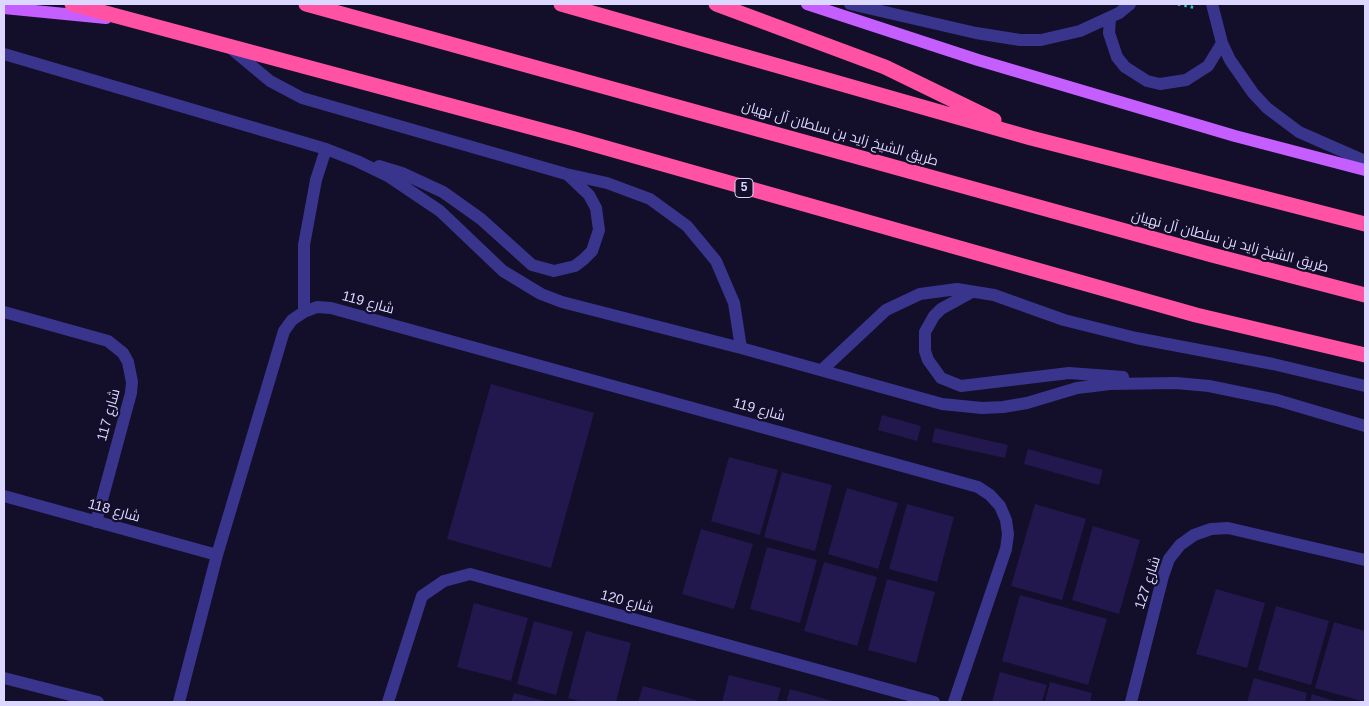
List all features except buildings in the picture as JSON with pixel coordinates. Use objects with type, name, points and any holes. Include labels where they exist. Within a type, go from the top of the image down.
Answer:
[{"type":"highway","points":[[72,4],[124,19]]},
{"type":"highway","name":"طريق الشيخ زايد بن سلطان آل نهيان","points":[[306,4],[1212,255],[1365,295]]},
{"type":"highway","points":[[561,4],[1031,138],[1365,224]]},
{"type":"highway","points":[[716,4],[885,67],[1031,138]]},
{"type":"highway","name":"5","points":[[124,19],[572,138],[1196,315],[1365,355]]},
{"type":"main road","points":[[806,4],[988,62],[1269,145],[1365,170]]},
{"type":"main road","points":[[4,8],[124,19]]},
{"type":"street","points":[[850,4],[1020,40],[1061,37],[1080,32],[1110,18],[1130,4]]},
{"type":"street","points":[[1212,4],[1222,43],[1241,78],[1267,108],[1299,132],[1365,161]]},
{"type":"street","points":[[1110,18],[1109,33],[1117,57],[1125,67],[1147,81],[1173,84],[1186,80],[1208,66],[1222,43]]},
{"type":"street","points":[[228,46],[270,81],[302,98],[566,174],[629,190],[657,203],[687,226],[716,261],[726,281],[737,318],[741,348]]},
{"type":"street","points":[[4,54],[402,173],[444,192],[481,219],[532,265],[554,271],[565,270],[584,259],[592,251],[599,230],[596,208],[589,195],[566,174]]},
{"type":"street","points":[[179,702],[217,555],[284,332],[292,320],[304,312],[304,245],[316,180],[326,149]]},
{"type":"street","points":[[357,161],[414,193],[464,232],[476,246],[504,271],[541,294],[562,302],[741,348],[942,404],[982,408],[1028,403],[1077,388],[1143,382],[1176,382],[1242,392],[1277,400],[1365,426]]},
{"type":"street","points":[[822,370],[872,321],[902,300],[938,290],[976,290],[1100,330],[1273,364],[1365,386]]},
{"type":"street","points":[[976,290],[957,298],[941,309],[934,316],[925,332],[925,351],[928,360],[941,378],[950,383],[972,386],[1027,376],[1069,373],[1118,376],[1143,382]]},
{"type":"street","name":"شارع 119","points":[[304,312],[317,307],[331,308],[978,487],[990,494],[1000,506],[1006,520],[1008,534],[1006,549],[954,702]]},
{"type":"street","name":"شارع 117","points":[[4,312],[108,341],[123,354],[128,362],[132,382],[131,393],[96,522]]},
{"type":"street","name":"شارع 118","points":[[4,496],[217,555]]},
{"type":"street","name":"شارع 127","points":[[1131,702],[1163,576],[1169,560],[1180,545],[1194,535],[1211,529],[1228,528],[1365,560]]},
{"type":"street","name":"شارع 120","points":[[388,702],[422,596],[444,581],[470,574],[934,702]]},
{"type":"street","points":[[4,678],[98,702]]}]
